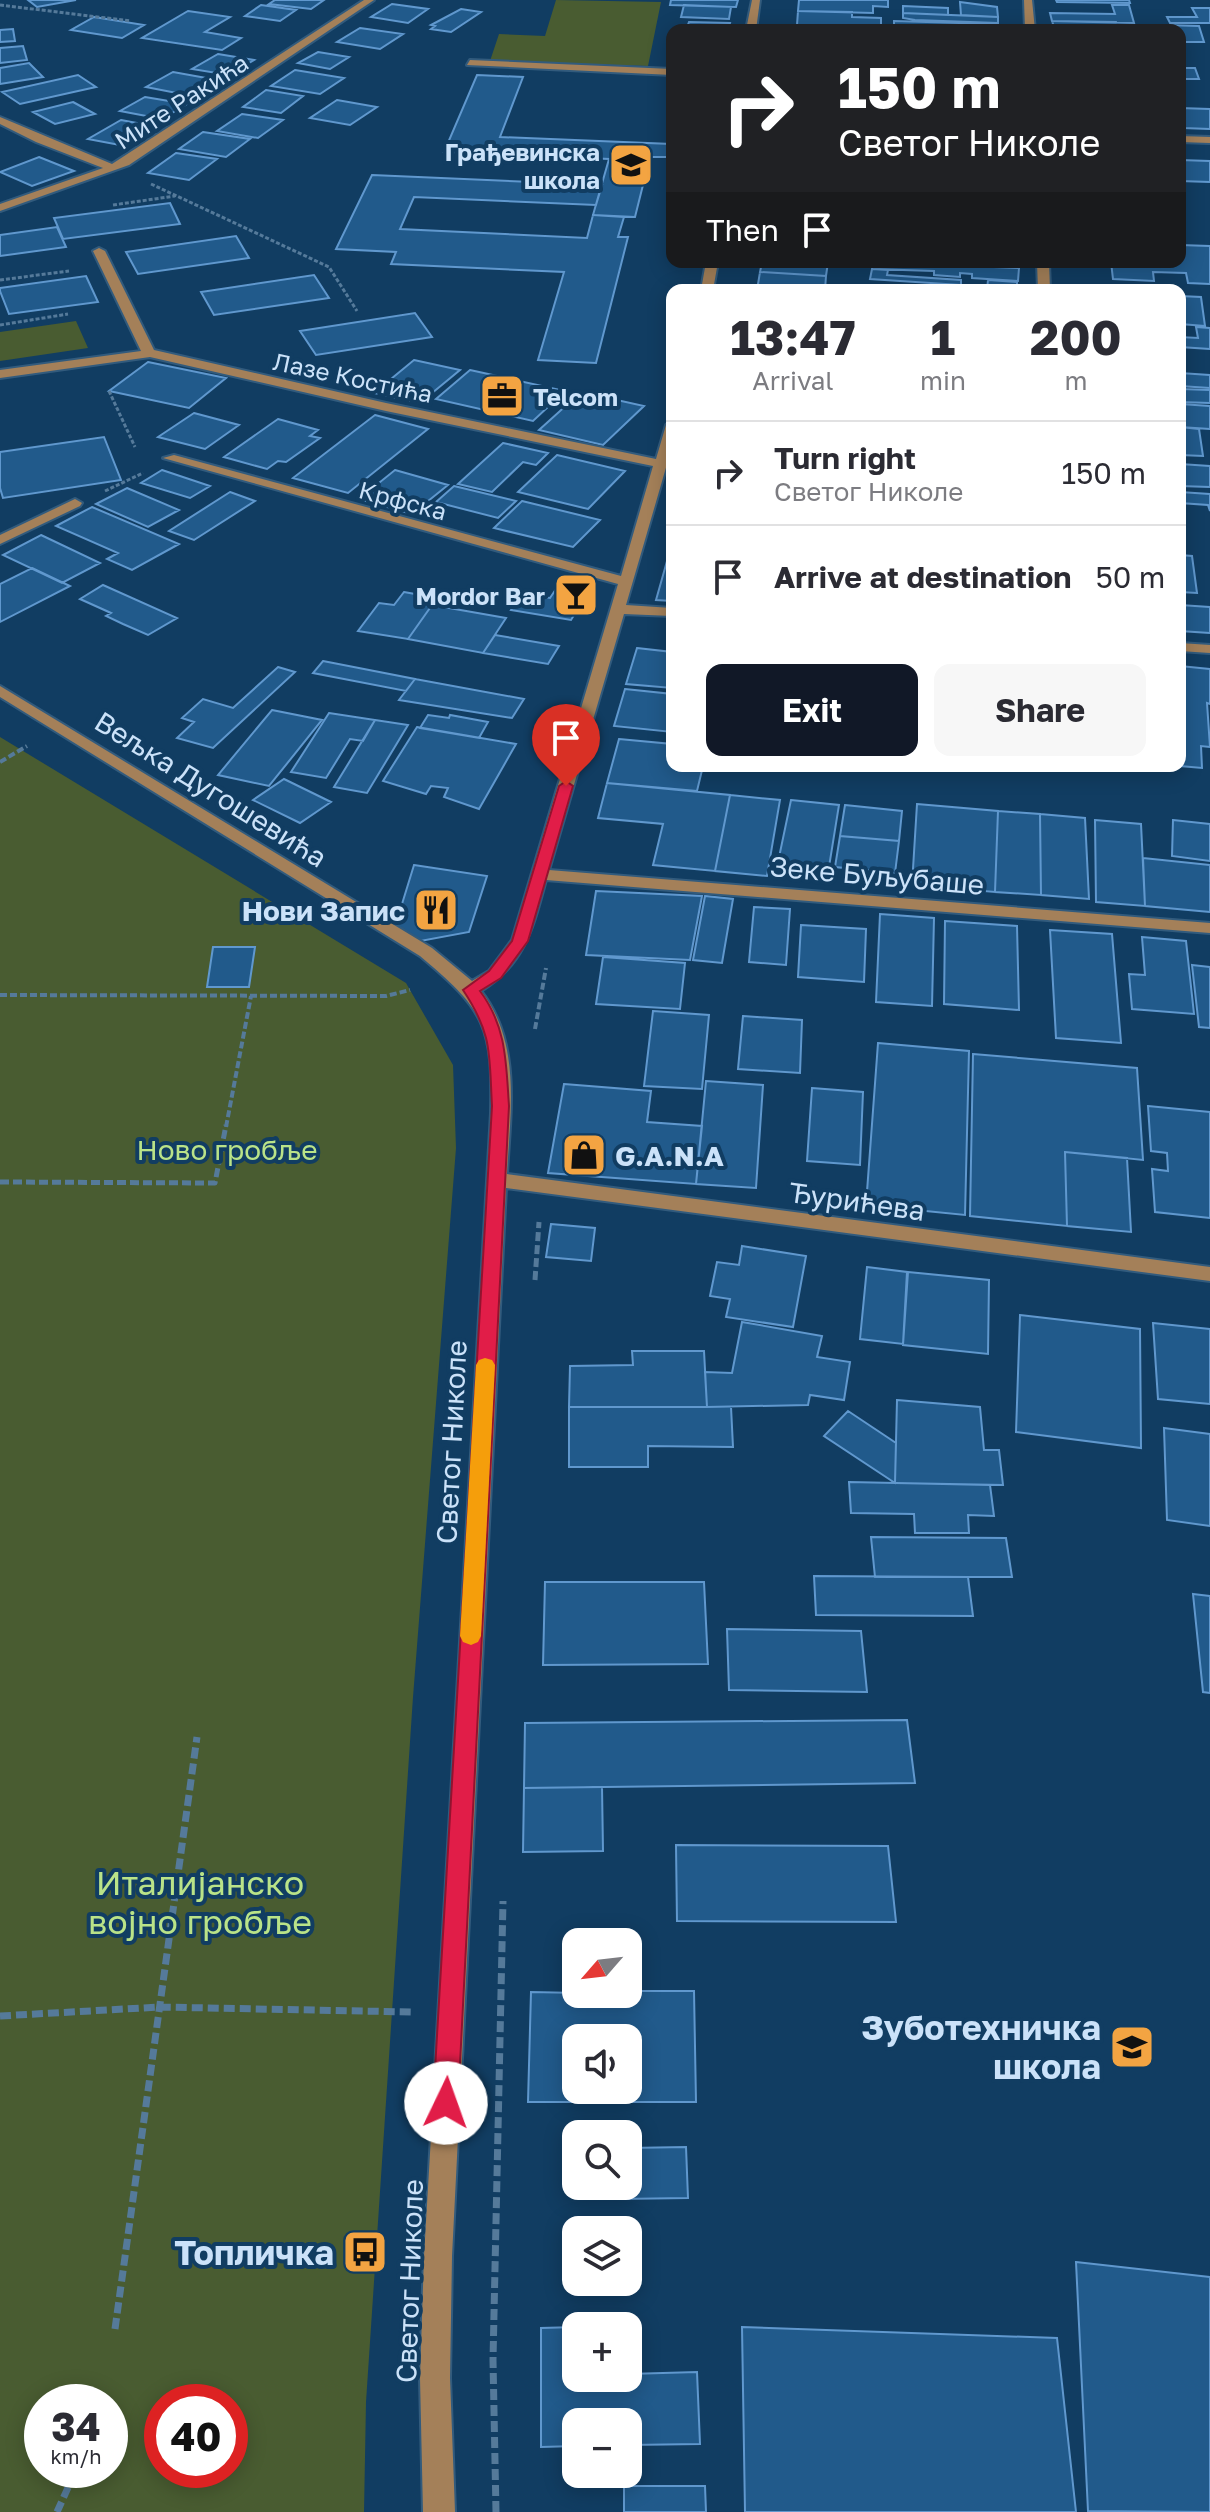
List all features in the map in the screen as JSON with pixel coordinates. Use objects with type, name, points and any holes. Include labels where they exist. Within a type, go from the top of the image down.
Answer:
[{"type":"street","name":"Мите Ракића","points":[[0,208],[113,168],[370,0]]},
{"type":"street","points":[[752,24],[756,0]]},
{"type":"street","points":[[1028,0],[1030,24]]},
{"type":"street","points":[[470,63],[666,72]]},
{"type":"street","points":[[0,120],[40,140],[113,168]]},
{"type":"street","points":[[1186,139],[1210,140]]},
{"type":"street","points":[[99,251],[143,345],[150,353]]},
{"type":"street","points":[[0,374],[150,353]]},
{"type":"street","name":"Лазе Костића","points":[[150,353],[386,407],[661,464]]},
{"type":"street","points":[[471,990],[495,975],[520,941],[666,446]]},
{"type":"street","name":"Крфска","points":[[169,458],[627,582]]},
{"type":"street","points":[[0,540],[75,503]]},
{"type":"street","points":[[619,609],[666,612]]},
{"type":"street","points":[[1186,647],[1210,649]]},
{"type":"street","name":"Вељка Дугошевића","points":[[0,691],[406,940],[453,972],[471,990]]},
{"type":"street","name":"Зеке Буљубаше","points":[[540,874],[1210,928]]},
{"type":"street","name":"Светог Николе","points":[[439,2512],[436,2348],[450,2012],[500,1106],[496,1039],[486,1010],[471,990]]},
{"type":"street","name":"Ђурићева","points":[[497,1180],[1210,1274]]},
{"type":"path","points":[[0,5],[131,21]]},
{"type":"path","points":[[150,184],[329,267],[357,311]]},
{"type":"path","points":[[0,280],[76,270]]},
{"type":"path","points":[[0,325],[68,314]]},
{"type":"path","points":[[75,503],[145,473],[96,361]]},
{"type":"path","points":[[141,463],[169,458]]},
{"type":"path","points":[[0,762],[37,741]]},
{"type":"path","points":[[0,995],[386,996],[410,990]]},
{"type":"path","points":[[0,1182],[215,1183],[251,996]]},
{"type":"path","points":[[115,2329],[197,1737]]},
{"type":"path","points":[[0,2016],[160,2007],[450,2012]]},
{"type":"path","points":[[57,2512],[68,2488]]},
{"type":"green space","points":[[556,0],[661,2],[648,66],[490,61],[499,34],[545,36]]},
{"type":"green space","points":[[76,321],[88,348],[0,361],[0,332]]},
{"type":"green space","name":"Ново гробље","points":[[0,737],[406,983],[453,1065],[456,1148],[413,1697],[366,2402],[364,2512],[0,2512]]},
{"type":"building","points":[[28,0],[76,0],[37,7]]},
{"type":"building","points":[[275,0],[324,0],[311,9],[269,4]]},
{"type":"building","points":[[671,0],[738,0],[736,7],[670,5]]},
{"type":"building","points":[[799,0],[888,0],[888,7],[873,6],[873,13],[798,11]]},
{"type":"building","points":[[1129,0],[1130,3],[1057,2]]},
{"type":"building","points":[[960,2],[997,7],[998,17],[961,15]]},
{"type":"building","points":[[392,4],[428,9],[408,23],[371,17]]},
{"type":"building","points":[[261,5],[296,10],[280,21],[245,16]]},
{"type":"building","points":[[684,5],[731,7],[729,19],[681,17]]},
{"type":"building","points":[[1112,5],[1129,5],[1134,23],[1052,21],[1050,13],[1115,14]]},
{"type":"building","points":[[903,6],[948,8],[948,15],[903,13]]},
{"type":"building","points":[[1192,8],[1210,8],[1210,23],[1170,23],[1167,17],[1197,17]]},
{"type":"building","points":[[461,9],[481,12],[451,32],[431,29],[435,26],[431,25]]},
{"type":"building","points":[[188,11],[230,17],[205,32],[241,38],[222,50],[142,38]]},
{"type":"building","points":[[798,11],[852,12],[852,17],[881,18],[881,24],[797,24]]},
{"type":"building","points":[[903,13],[998,17],[998,23],[915,20],[903,18]]},
{"type":"building","points":[[94,17],[144,25],[122,38],[71,30]]},
{"type":"building","points":[[894,21],[992,24],[894,24]]},
{"type":"building","points":[[1052,21],[1117,24],[1053,24]]},
{"type":"building","points":[[689,22],[730,23],[730,24]]},
{"type":"building","points":[[1186,26],[1199,26],[1204,42],[1186,42]]},
{"type":"building","points":[[360,28],[403,34],[380,49],[337,42]]},
{"type":"building","points":[[13,29],[15,41],[0,42],[0,30]]},
{"type":"building","points":[[23,46],[27,60],[0,63],[0,48]]},
{"type":"building","points":[[318,52],[349,57],[330,69],[298,63]]},
{"type":"building","points":[[218,54],[254,60],[229,75],[192,69]]},
{"type":"building","points":[[29,63],[43,77],[0,84],[0,68]]},
{"type":"building","points":[[1186,68],[1195,68],[1199,79],[1186,79]]},
{"type":"building","points":[[295,70],[344,78],[320,94],[271,86]]},
{"type":"building","points":[[173,72],[223,81],[197,97],[146,87]]},
{"type":"building","points":[[78,75],[96,87],[20,104],[2,92]]},
{"type":"building","points":[[477,75],[523,77],[500,137],[666,144],[666,157],[650,157],[635,217],[593,215],[609,159],[444,152]]},
{"type":"building","points":[[266,90],[303,96],[281,113],[243,107]]},
{"type":"building","points":[[145,97],[187,104],[162,119],[120,111]]},
{"type":"building","points":[[337,100],[377,107],[350,125],[310,118]]},
{"type":"building","points":[[73,102],[95,114],[55,124],[33,112]]},
{"type":"building","points":[[1186,108],[1210,109],[1210,129],[1186,128]]},
{"type":"building","points":[[242,114],[283,120],[258,138],[217,131]]},
{"type":"building","points":[[121,120],[158,127],[125,146],[88,139]]},
{"type":"building","points":[[203,132],[250,139],[226,157],[179,149]]},
{"type":"building","points":[[176,153],[217,159],[189,180],[148,173]]},
{"type":"building","points":[[39,157],[74,171],[32,186],[0,172]]},
{"type":"building","points":[[1186,160],[1210,161],[1210,182],[1186,181]]},
{"type":"building","points":[[372,175],[602,185],[596,205],[414,197],[400,229],[587,238],[593,215],[624,217],[618,237],[628,237],[596,363],[538,360],[564,272],[391,264],[396,252],[336,249]]},
{"type":"building","points":[[170,203],[180,224],[63,239],[54,218]]},
{"type":"building","points":[[57,227],[66,247],[0,256],[0,235]]},
{"type":"building","points":[[236,236],[249,258],[138,274],[126,252]]},
{"type":"building","points":[[1186,245],[1210,246],[1210,284],[1188,283],[1186,273],[1153,272],[1154,281],[1113,279],[1112,268],[1186,268]]},
{"type":"building","points":[[761,268],[827,268],[826,276],[760,272]]},
{"type":"building","points":[[1019,268],[1018,281],[972,278],[972,274],[960,273],[960,277],[934,275],[934,271],[872,269]]},
{"type":"building","points":[[872,269],[888,270],[887,275],[961,280],[961,284],[946,284],[870,279]]},
{"type":"building","points":[[760,272],[826,276],[825,284],[758,284]]},
{"type":"building","points":[[314,275],[329,298],[214,315],[201,292]]},
{"type":"building","points":[[86,276],[98,302],[9,314],[0,291],[0,288]]},
{"type":"building","points":[[988,280],[1017,282],[1017,284],[988,284]]},
{"type":"building","points":[[1186,296],[1201,297],[1205,326],[1186,324]]},
{"type":"building","points":[[415,313],[432,337],[316,355],[300,331]]},
{"type":"building","points":[[1196,327],[1210,328],[1210,349],[1186,347],[1186,337],[1198,338]]},
{"type":"building","points":[[414,360],[460,370],[420,403],[374,393]]},
{"type":"building","points":[[148,362],[226,378],[189,408],[109,391]]},
{"type":"building","points":[[470,370],[565,391],[533,421],[436,399]]},
{"type":"building","points":[[1186,373],[1210,375],[1210,388],[1186,386]]},
{"type":"building","points":[[1186,389],[1210,390],[1210,403],[1186,402]]},
{"type":"building","points":[[581,392],[644,406],[603,445],[539,430]]},
{"type":"building","points":[[1186,404],[1210,406],[1210,429],[1186,427]]},
{"type":"building","points":[[194,413],[239,425],[205,449],[158,437]]},
{"type":"building","points":[[375,415],[428,429],[348,493],[293,478]]},
{"type":"building","points":[[278,419],[318,430],[310,436],[320,438],[286,462],[278,461],[267,469],[224,457]]},
{"type":"building","points":[[1186,428],[1199,429],[1203,456],[1186,455]]},
{"type":"building","points":[[104,437],[121,480],[3,498],[0,452]]},
{"type":"building","points":[[503,443],[548,453],[536,465],[523,462],[492,492],[458,484]]},
{"type":"building","points":[[557,455],[625,471],[588,509],[518,492]]},
{"type":"building","points":[[1186,464],[1210,466],[1210,487],[1186,486]]},
{"type":"building","points":[[162,470],[210,486],[190,498],[141,483]]},
{"type":"building","points":[[395,470],[448,485],[412,514],[359,499]]},
{"type":"building","points":[[454,486],[516,501],[498,518],[436,502]]},
{"type":"building","points":[[127,488],[179,510],[148,527],[96,504]]},
{"type":"building","points":[[230,492],[255,501],[194,540],[169,531]]},
{"type":"building","points":[[1186,492],[1210,494],[1210,511],[1208,505],[1186,503]]},
{"type":"building","points":[[522,501],[600,520],[573,547],[494,528]]},
{"type":"building","points":[[92,507],[179,544],[132,570],[107,559],[118,553],[56,526]]},
{"type":"building","points":[[41,535],[100,563],[62,583],[3,555]]},
{"type":"building","points":[[1186,556],[1192,556],[1197,593],[1186,592]]},
{"type":"building","points":[[666,565],[666,601],[656,600]]},
{"type":"building","points":[[32,568],[70,586],[0,622],[0,584]]},
{"type":"building","points":[[103,585],[177,618],[148,635],[123,624],[106,616],[111,613],[80,599]]},
{"type":"building","points":[[558,586],[589,591],[571,620],[511,610],[522,594],[550,598]]},
{"type":"building","points":[[404,592],[437,598],[408,639],[358,631],[379,603],[394,605]]},
{"type":"building","points":[[432,605],[506,618],[483,653],[408,639]]},
{"type":"building","points":[[1186,605],[1210,607],[1210,633],[1186,631]]},
{"type":"building","points":[[495,635],[559,646],[548,664],[483,653]]},
{"type":"building","points":[[637,648],[666,651],[666,687],[626,684]]},
{"type":"building","points":[[323,661],[415,679],[406,691],[313,673]]},
{"type":"building","points":[[278,667],[295,672],[213,748],[177,738],[194,722],[182,718],[203,699],[233,708]]},
{"type":"building","points":[[1186,667],[1210,669],[1210,704],[1207,703],[1210,747],[1201,746],[1202,768],[1186,767]]},
{"type":"building","points":[[415,679],[524,699],[512,718],[399,700]]},
{"type":"building","points":[[625,689],[666,693],[666,731],[614,726]]},
{"type":"building","points":[[272,710],[322,720],[269,786],[218,775]]},
{"type":"building","points":[[329,713],[375,720],[363,741],[350,739],[326,778],[291,772]]},
{"type":"building","points":[[428,715],[449,718],[450,715],[488,722],[479,738],[420,728]]},
{"type":"building","points":[[375,720],[408,725],[367,793],[334,787]]},
{"type":"building","points":[[417,727],[516,744],[479,809],[444,797],[448,788],[431,786],[426,794],[383,781]]},
{"type":"building","points":[[619,739],[666,743],[666,772],[702,772],[697,791],[607,783]]},
{"type":"building","points":[[284,779],[331,802],[300,823],[253,800]]},
{"type":"building","points":[[607,783],[730,795],[715,871],[653,865],[663,824],[598,818]]},
{"type":"building","points":[[730,795],[780,800],[767,876],[715,871]]},
{"type":"building","points":[[791,800],[839,805],[829,867],[778,862]]},
{"type":"building","points":[[917,804],[998,811],[995,892],[912,885]]},
{"type":"building","points":[[845,805],[902,811],[899,841],[840,836]]},
{"type":"building","points":[[998,811],[1040,814],[1041,895],[995,892]]},
{"type":"building","points":[[1040,814],[1085,818],[1089,899],[1041,895]]},
{"type":"building","points":[[1095,820],[1141,824],[1145,906],[1096,902]]},
{"type":"building","points":[[1173,820],[1210,824],[1210,861],[1172,856]]},
{"type":"building","points":[[840,836],[899,841],[895,873],[835,867]]},
{"type":"building","points":[[1143,858],[1210,865],[1210,912],[1145,906]]},
{"type":"building","points":[[414,865],[487,876],[469,932],[415,942],[394,930]]},
{"type":"building","points":[[596,891],[702,896],[690,960],[586,955]]},
{"type":"building","points":[[705,896],[733,899],[722,963],[693,960]]},
{"type":"building","points":[[754,907],[790,909],[786,965],[749,962]]},
{"type":"building","points":[[880,914],[934,918],[932,1006],[876,1002]]},
{"type":"building","points":[[945,921],[1017,926],[1019,1010],[944,1004]]},
{"type":"building","points":[[801,925],[866,929],[864,982],[798,977]]},
{"type":"building","points":[[1050,930],[1112,934],[1121,1043],[1056,1038]]},
{"type":"building","points":[[1142,937],[1186,941],[1194,1014],[1132,1009],[1129,974],[1145,975]]},
{"type":"building","points":[[213,947],[255,947],[249,987],[207,987]]},
{"type":"building","points":[[603,957],[685,963],[680,1009],[596,1004]]},
{"type":"building","points":[[1192,965],[1210,967],[1210,1028],[1199,1027]]},
{"type":"building","points":[[653,1011],[709,1015],[702,1089],[644,1086]]},
{"type":"building","points":[[743,1016],[802,1020],[800,1073],[738,1069]]},
{"type":"building","points":[[878,1043],[969,1051],[965,1215],[866,1205]]},
{"type":"building","points":[[973,1054],[1137,1068],[1143,1160],[1065,1152],[1067,1226],[970,1216]]},
{"type":"building","points":[[706,1081],[763,1085],[756,1188],[696,1184]]},
{"type":"building","points":[[564,1084],[651,1091],[647,1122],[702,1126],[696,1184],[548,1173]]},
{"type":"building","points":[[812,1088],[863,1092],[860,1165],[807,1161]]},
{"type":"building","points":[[1148,1106],[1210,1112],[1210,1218],[1155,1212],[1152,1169],[1168,1171],[1167,1153],[1151,1151]]},
{"type":"building","points":[[1065,1152],[1127,1158],[1131,1232],[1067,1226]]},
{"type":"building","points":[[551,1224],[595,1228],[591,1261],[546,1257]]},
{"type":"building","points":[[742,1246],[806,1256],[793,1327],[726,1317],[730,1299],[710,1296],[717,1262],[739,1265]]},
{"type":"building","points":[[867,1267],[907,1272],[903,1344],[860,1339]]},
{"type":"building","points":[[908,1272],[989,1280],[988,1354],[903,1345]]},
{"type":"building","points":[[1020,1315],[1140,1329],[1141,1448],[1016,1432]]},
{"type":"building","points":[[742,1322],[822,1336],[817,1357],[850,1362],[844,1400],[810,1395],[808,1405],[707,1407],[705,1372],[732,1373]]},
{"type":"building","points":[[1153,1323],[1210,1329],[1210,1404],[1158,1399]]},
{"type":"building","points":[[632,1351],[704,1351],[707,1407],[569,1407],[570,1366],[633,1365]]},
{"type":"building","points":[[897,1400],[980,1407],[984,1450],[999,1450],[1003,1485],[895,1483]]},
{"type":"building","points":[[569,1407],[731,1407],[733,1447],[648,1446],[648,1467],[569,1467]]},
{"type":"building","points":[[848,1411],[896,1443],[895,1483],[824,1436]]},
{"type":"building","points":[[1164,1428],[1210,1434],[1210,1526],[1167,1520]]},
{"type":"building","points":[[849,1482],[990,1485],[994,1516],[968,1515],[969,1533],[915,1533],[914,1514],[851,1513]]},
{"type":"building","points":[[871,1537],[1006,1538],[1012,1577],[875,1577]]},
{"type":"building","points":[[814,1576],[968,1577],[973,1616],[816,1615]]},
{"type":"building","points":[[545,1582],[704,1582],[708,1664],[543,1665]]},
{"type":"building","points":[[1193,1594],[1210,1596],[1210,1693],[1203,1692]]},
{"type":"building","points":[[727,1629],[861,1631],[867,1692],[729,1690]]},
{"type":"building","points":[[907,1720],[915,1783],[524,1788],[525,1723]]},
{"type":"building","points":[[602,1787],[603,1851],[523,1852],[524,1788]]},
{"type":"building","points":[[676,1845],[888,1846],[896,1922],[677,1921]]},
{"type":"building","points":[[642,1991],[694,1991],[696,2102],[642,2102],[642,2024],[562,2024],[562,2102],[528,2102],[531,1992],[562,1993],[562,2008],[642,2008]]},
{"type":"building","points":[[686,2147],[688,2198],[642,2199],[642,2148]]},
{"type":"building","points":[[1076,2262],[1210,2277],[1210,2512],[1088,2511]]},
{"type":"building","points":[[562,2327],[562,2392],[642,2392],[642,2374],[697,2372],[700,2444],[642,2445],[642,2408],[562,2408],[562,2446],[541,2447],[541,2328]]},
{"type":"building","points":[[742,2327],[1057,2338],[1076,2512],[745,2512]]},
{"type":"building","points":[[705,2486],[706,2512],[624,2512],[624,2488]]},
{"type":"slow traffic","points":[[471,1636],[485,1365]]},
{"type":"place","name":"Грађевинска школа","points":[[631,165]]},
{"type":"place","name":"Telcom","points":[[502,396]]},
{"type":"place","name":"Mordor Bar","points":[[576,595]]},
{"type":"place","name":"Нови Запис","points":[[436,910]]},
{"type":"place","name":"G.A.N.A","points":[[584,1155]]},
{"type":"place","name":"Зуботехничка школа","points":[[1132,2047]]},
{"type":"place","name":"Топличка","points":[[365,2252]]},
{"type":"route","points":[[446,2103],[500,1106],[496,1039],[486,1010],[471,990],[495,975],[520,941],[566,786]]},
{"type":"park label","name":"Италијанско војно гробље","points":[[200,1902]]}]
